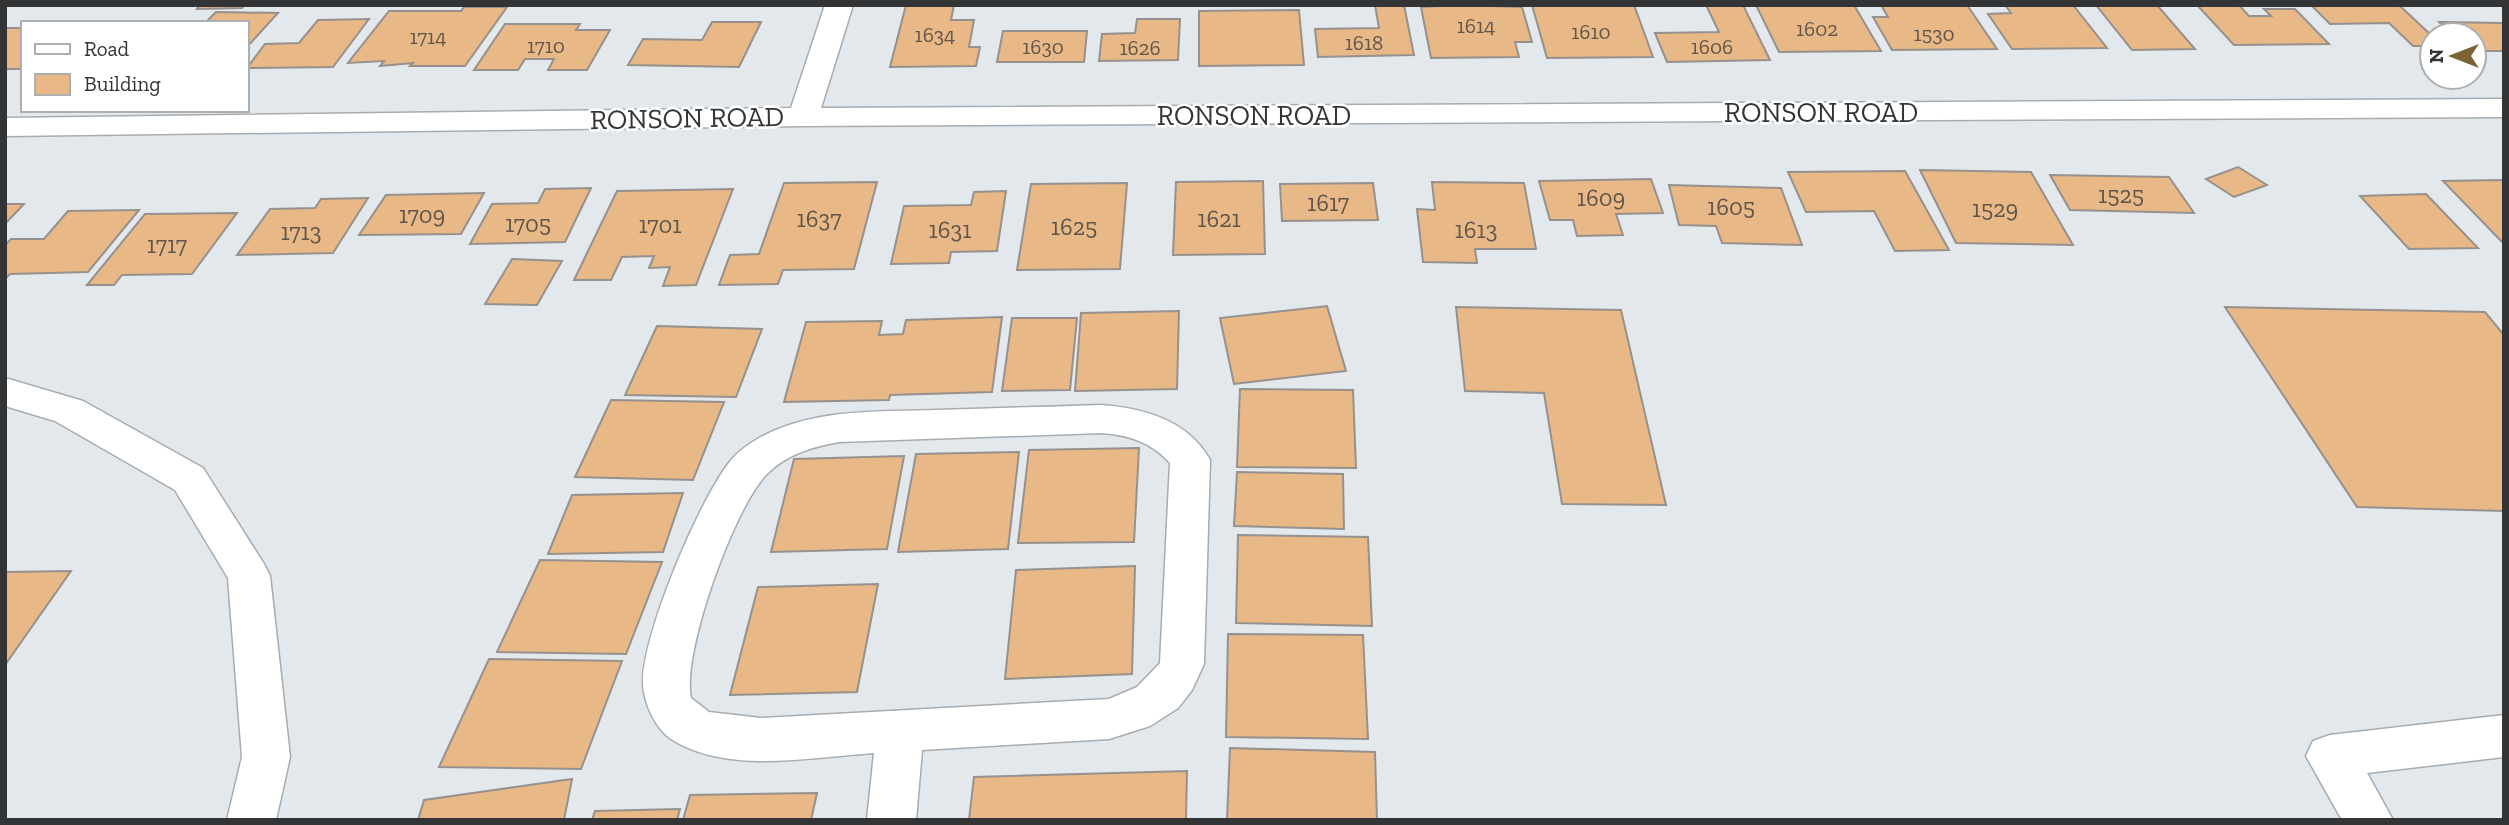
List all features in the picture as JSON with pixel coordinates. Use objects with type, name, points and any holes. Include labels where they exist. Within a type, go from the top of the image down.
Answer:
[{"type":"street","points":[[803,117],[839,5]]},
{"type":"street","name":"RONSON ROAD","points":[[5,127],[803,117],[2504,108]]},
{"type":"street","points":[[5,392],[69,411],[189,479],[249,576],[266,757],[251,820]]},
{"type":"street","points":[[1129,420],[1149,426],[1179,445],[1190,460],[1191,477],[1182,664],[1174,682],[1156,701],[1133,713],[1109,719],[901,730],[761,739],[718,734],[699,729],[680,718],[668,701],[666,678],[671,649],[721,509],[746,470],[767,451],[812,433],[853,428],[1129,420]]},
{"type":"street","points":[[891,820],[901,730]]},
{"type":"street","points":[[2369,820],[2330,756],[2504,736]]},
{"type":"building","points":[[200,5],[244,5],[242,8],[197,9]]},
{"type":"building","points":[[906,5],[954,5],[951,20],[974,20],[969,47],[980,47],[976,66],[890,67]]},
{"type":"building","points":[[1375,5],[1404,5],[1414,55],[1318,57],[1315,29],[1379,28]]},
{"type":"building","points":[[1532,5],[1634,5],[1653,57],[1547,58]]},
{"type":"building","points":[[1706,5],[1743,5],[1770,60],[1667,62],[1655,33],[1719,32]]},
{"type":"building","points":[[1756,5],[1854,5],[1881,51],[1779,52]]},
{"type":"building","points":[[1881,5],[1967,5],[1997,49],[1892,50],[1873,17],[1888,17]]},
{"type":"building","points":[[2005,5],[2073,5],[2107,48],[2012,49],[1988,14],[2011,13]]},
{"type":"building","points":[[2096,5],[2157,5],[2195,49],[2132,50]]},
{"type":"building","points":[[2197,5],[2239,5],[2249,16],[2271,16],[2264,9],[2295,9],[2329,44],[2234,45]]},
{"type":"building","points":[[2311,5],[2399,5],[2418,23],[2418,46],[2413,46],[2389,23],[2330,24]]},
{"type":"building","points":[[464,7],[507,7],[465,66],[410,66],[413,63],[380,66],[384,61],[348,63],[389,11],[461,11]]},
{"type":"building","points":[[1421,7],[1522,7],[1532,42],[1515,42],[1519,57],[1431,58]]},
{"type":"building","points":[[1299,10],[1304,65],[1199,66],[1199,11]]},
{"type":"building","points":[[216,12],[278,13],[248,46],[248,21],[207,21]]},
{"type":"building","points":[[369,19],[333,67],[248,68],[265,44],[299,43],[318,20]]},
{"type":"building","points":[[1137,19],[1180,19],[1178,60],[1099,61],[1102,34],[1135,33]]},
{"type":"building","points":[[712,22],[761,22],[739,67],[628,65],[643,39],[702,40]]},
{"type":"building","points":[[2488,23],[2504,23],[2504,51],[2488,51]]},
{"type":"building","points":[[505,24],[580,24],[576,30],[610,30],[587,70],[548,70],[554,59],[525,59],[518,70],[474,70]]},
{"type":"building","points":[[5,28],[21,28],[21,69],[5,69]]},
{"type":"building","points":[[1003,31],[1087,31],[1084,62],[997,62]]},
{"type":"building","points":[[2238,167],[2267,185],[2234,197],[2206,179]]},
{"type":"building","points":[[1920,170],[2031,172],[2073,245],[1956,243]]},
{"type":"building","points":[[1905,171],[1949,250],[1895,251],[1874,211],[1806,212],[1788,172]]},
{"type":"building","points":[[2050,175],[2169,177],[2194,213],[2070,210]]},
{"type":"building","points":[[1651,179],[1663,213],[1616,214],[1623,235],[1577,236],[1573,220],[1550,220],[1539,181]]},
{"type":"building","points":[[1263,181],[1265,254],[1173,255],[1176,182]]},
{"type":"building","points":[[2443,181],[2504,182],[2504,244]]},
{"type":"building","points":[[877,182],[854,269],[783,270],[778,284],[719,285],[730,255],[759,254],[784,183]]},
{"type":"building","points":[[1432,182],[1524,183],[1536,249],[1475,249],[1477,263],[1423,262],[1417,209],[1435,210]]},
{"type":"building","points":[[1127,183],[1120,269],[1017,270],[1031,184]]},
{"type":"building","points":[[1373,183],[1378,220],[1282,221],[1280,184]]},
{"type":"building","points":[[1669,185],[1781,188],[1802,245],[1722,243],[1716,226],[1679,225]]},
{"type":"building","points":[[591,188],[565,242],[470,244],[492,204],[538,203],[545,189]]},
{"type":"building","points":[[733,189],[696,285],[663,286],[670,267],[649,268],[654,256],[622,257],[611,280],[574,280],[617,191]]},
{"type":"building","points":[[1006,191],[997,251],[951,252],[949,263],[891,264],[904,206],[971,205],[974,192]]},
{"type":"building","points":[[484,193],[461,234],[359,235],[386,195]]},
{"type":"building","points":[[2426,194],[2478,248],[2409,249],[2360,196]]},
{"type":"building","points":[[368,198],[333,253],[237,255],[270,209],[315,208],[321,199]]},
{"type":"building","points":[[5,204],[24,204],[5,224]]},
{"type":"building","points":[[139,210],[88,272],[10,274],[5,279],[5,245],[11,239],[44,239],[68,211]]},
{"type":"building","points":[[237,213],[192,274],[122,275],[114,285],[87,285],[145,214]]},
{"type":"building","points":[[512,259],[562,261],[537,305],[485,304]]},
{"type":"building","points":[[1327,306],[1346,371],[1234,384],[1220,318]]},
{"type":"building","points":[[1456,307],[1621,310],[1666,505],[1562,504],[1544,393],[1465,391]]},
{"type":"building","points":[[2225,307],[2485,312],[2504,335],[2504,511],[2357,507]]},
{"type":"building","points":[[1179,311],[1177,389],[1075,391],[1081,313]]},
{"type":"building","points":[[1002,317],[992,392],[890,395],[889,400],[784,402],[806,322],[882,321],[879,335],[903,334],[906,320]]},
{"type":"building","points":[[1012,318],[1077,318],[1070,390],[1002,391]]},
{"type":"building","points":[[657,326],[762,329],[736,397],[625,395]]},
{"type":"building","points":[[1240,389],[1353,390],[1356,468],[1237,467]]},
{"type":"building","points":[[611,400],[724,402],[693,480],[575,477]]},
{"type":"building","points":[[1139,448],[1134,542],[1018,543],[1029,450]]},
{"type":"building","points":[[1019,452],[1008,549],[898,552],[916,454]]},
{"type":"building","points":[[904,456],[887,549],[771,552],[794,459]]},
{"type":"building","points":[[1237,472],[1343,474],[1344,529],[1234,526]]},
{"type":"building","points":[[683,493],[663,552],[548,554],[572,495]]},
{"type":"building","points":[[1238,535],[1368,537],[1372,626],[1236,623]]},
{"type":"building","points":[[540,560],[662,562],[626,654],[497,652]]},
{"type":"building","points":[[1135,566],[1132,674],[1005,679],[1016,570]]},
{"type":"building","points":[[71,571],[5,665],[5,572]]},
{"type":"building","points":[[878,584],[857,692],[730,695],[758,587]]},
{"type":"building","points":[[1228,634],[1363,635],[1368,739],[1226,737]]},
{"type":"building","points":[[489,659],[622,661],[581,769],[439,767]]},
{"type":"building","points":[[1230,748],[1375,752],[1377,820],[1227,820]]},
{"type":"building","points":[[1187,771],[1186,820],[969,820],[974,777]]},
{"type":"building","points":[[572,779],[564,820],[418,820],[424,800]]},
{"type":"building","points":[[817,793],[811,820],[683,820],[690,795]]},
{"type":"building","points":[[680,809],[677,820],[592,820],[595,811]]}]
